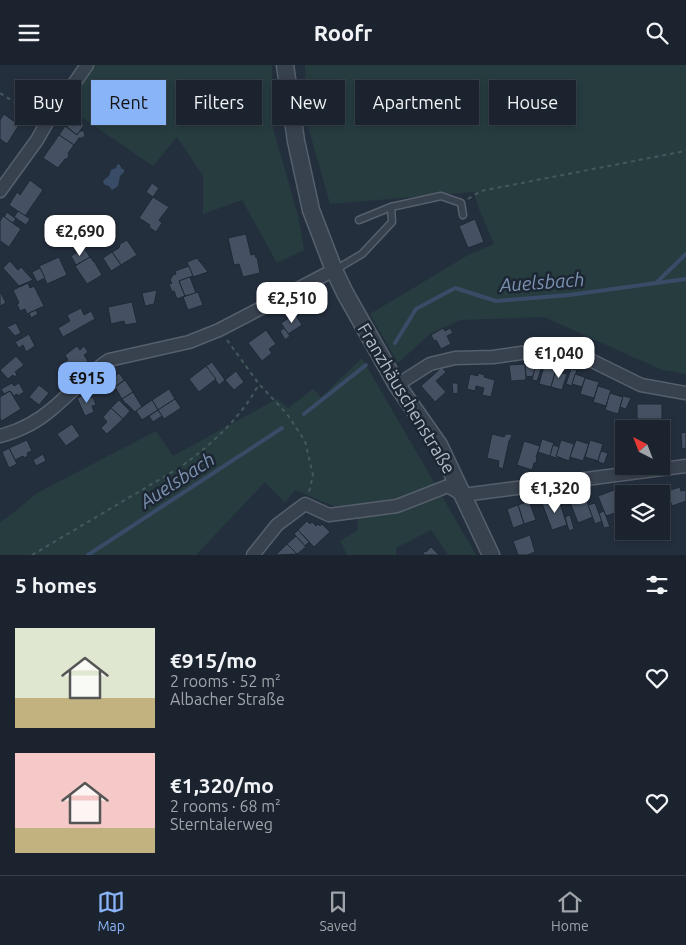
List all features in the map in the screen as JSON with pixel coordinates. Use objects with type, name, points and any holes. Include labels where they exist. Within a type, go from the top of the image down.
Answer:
[{"type":"street","points":[[77,80],[87,65]]},
{"type":"street","name":"Franzhäuschenstraße","points":[[285,65],[296,141],[311,210],[334,270],[397,385],[440,445],[491,555]]},
{"type":"street","points":[[0,191],[37,140],[45,125]]},
{"type":"street","points":[[0,436],[18,431],[51,411],[98,367],[109,361],[189,342],[220,330],[334,270]]},
{"type":"street","points":[[397,385],[430,364],[455,358],[493,357],[542,350],[568,349],[641,385],[686,393]]},
{"type":"street","points":[[253,555],[277,525],[305,504],[329,515],[397,506],[448,486],[463,495],[686,466]]},
{"type":"lane","points":[[359,220],[391,207],[441,196],[462,203],[464,215]]},
{"type":"lane","points":[[334,270],[362,254],[392,221],[391,207]]},
{"type":"path","points":[[0,93],[15,103]]},
{"type":"path","points":[[462,203],[481,191],[686,150]]},
{"type":"path","points":[[220,330],[259,384],[287,414],[305,441],[313,475],[305,504]]},
{"type":"path","points":[[32,555],[179,468],[198,454],[236,417],[250,400],[259,384]]},
{"type":"green space","points":[[93,65],[272,65],[272,125],[299,219],[304,250],[277,263],[242,200],[203,214],[203,176],[177,137],[153,166],[93,125],[166,125],[166,80],[91,80],[91,124],[81,117],[81,83]]},
{"type":"green space","points":[[305,65],[686,65],[686,374],[662,370],[544,317],[460,320],[430,334],[398,363],[370,314],[468,255],[494,244],[474,192],[330,204],[308,125],[345,125],[345,80],[306,80]]},
{"type":"green space","points":[[362,358],[476,555],[448,555],[431,530],[396,548],[396,555],[347,555],[340,541],[358,530],[357,516],[295,490],[285,503],[265,482],[196,555],[0,555],[0,522],[37,493],[156,431],[173,456],[277,399],[288,408],[313,389],[321,397]]},
{"type":"water","points":[[119,164],[124,169],[124,172],[120,176],[118,186],[112,190],[103,182],[109,176],[111,170]]},
{"type":"building","points":[[4,114],[15,122],[15,125],[19,125],[7,144],[0,139],[0,120]]},
{"type":"building","points":[[81,123],[84,125],[77,135],[67,127],[68,125],[81,125]]},
{"type":"building","points":[[65,126],[77,135],[80,131],[84,131],[85,135],[83,138],[79,138],[74,145],[59,135]]},
{"type":"building","points":[[59,135],[74,145],[68,153],[67,159],[58,168],[43,158]]},
{"type":"building","points":[[30,180],[43,190],[25,216],[9,205],[17,192],[20,195]]},
{"type":"building","points":[[152,183],[159,188],[153,197],[146,192]]},
{"type":"building","points":[[153,197],[169,207],[159,220],[162,223],[156,232],[149,227],[150,225],[139,218]]},
{"type":"building","points":[[18,211],[30,219],[26,225],[14,217]]},
{"type":"building","points":[[7,212],[16,219],[13,223],[4,217]]},
{"type":"building","points":[[74,214],[89,224],[77,240],[62,230]]},
{"type":"building","points":[[3,216],[21,229],[9,247],[0,241],[0,221]]},
{"type":"building","points":[[475,219],[484,242],[468,248],[459,226]]},
{"type":"building","points":[[52,226],[61,232],[54,243],[45,237]]},
{"type":"building","points":[[246,234],[251,255],[255,254],[257,257],[260,273],[243,277],[239,264],[234,265],[228,238]]},
{"type":"building","points":[[127,240],[137,255],[121,265],[112,252]]},
{"type":"building","points":[[84,248],[90,257],[76,265],[71,256]]},
{"type":"building","points":[[112,252],[121,265],[111,271],[103,258]]},
{"type":"building","points":[[59,257],[67,275],[47,284],[39,266]]},
{"type":"building","points":[[90,257],[102,275],[87,284],[75,266]]},
{"type":"building","points":[[197,258],[208,272],[193,277],[187,262]]},
{"type":"building","points":[[10,261],[18,270],[21,267],[33,280],[19,286],[3,268]]},
{"type":"building","points":[[189,266],[193,276],[179,281],[185,296],[177,299],[169,284],[172,283],[170,280],[176,274],[175,271]]},
{"type":"building","points":[[40,268],[45,278],[37,282],[32,272]]},
{"type":"building","points":[[190,277],[196,293],[185,296],[179,281]]},
{"type":"building","points":[[28,283],[30,288],[34,286],[44,306],[27,314],[25,309],[20,311],[17,304],[19,303],[13,290]]},
{"type":"building","points":[[157,290],[154,304],[145,306],[142,293]]},
{"type":"building","points":[[0,291],[6,303],[0,306]]},
{"type":"building","points":[[198,292],[203,305],[188,310],[183,297]]},
{"type":"building","points":[[132,302],[137,323],[125,325],[124,321],[111,324],[108,307]]},
{"type":"building","points":[[81,308],[84,315],[91,311],[95,319],[63,337],[58,328],[70,321],[67,315]]},
{"type":"building","points":[[36,310],[38,314],[31,318],[29,313]]},
{"type":"building","points":[[295,314],[302,325],[288,334],[281,323]]},
{"type":"building","points":[[16,323],[21,333],[15,336],[7,327]]},
{"type":"building","points":[[284,328],[290,336],[285,340],[280,331]]},
{"type":"building","points":[[443,328],[445,331],[450,328],[453,333],[447,336],[451,344],[441,349],[431,335]]},
{"type":"building","points":[[266,330],[276,344],[269,349],[272,353],[262,361],[248,343]]},
{"type":"building","points":[[29,334],[35,346],[26,352],[23,345],[19,348],[15,342]]},
{"type":"building","points":[[77,346],[80,350],[84,346],[88,352],[84,355],[88,361],[69,373],[62,364],[68,360],[65,355]]},
{"type":"building","points":[[16,356],[24,365],[15,372],[17,374],[15,377],[13,375],[8,379],[0,370]]},
{"type":"building","points":[[212,362],[225,380],[219,385],[206,366]]},
{"type":"building","points":[[537,363],[533,376],[526,377],[525,364]]},
{"type":"building","points":[[525,364],[526,380],[511,381],[509,365]]},
{"type":"building","points":[[536,364],[542,366],[537,381],[532,380]]},
{"type":"building","points":[[206,366],[216,379],[199,392],[189,379]]},
{"type":"building","points":[[544,366],[556,370],[551,387],[539,384]]},
{"type":"building","points":[[557,366],[563,367],[562,373],[567,374],[562,390],[551,387]]},
{"type":"building","points":[[442,367],[446,372],[436,381],[446,392],[435,402],[421,386]]},
{"type":"building","points":[[571,369],[577,370],[572,386],[566,384]]},
{"type":"building","points":[[236,371],[244,382],[234,390],[225,380]]},
{"type":"building","points":[[119,373],[124,380],[115,387],[110,379]]},
{"type":"building","points":[[478,373],[495,380],[491,397],[482,395],[484,388],[476,386],[475,391],[467,389],[470,374],[478,376]]},
{"type":"building","points":[[575,374],[590,379],[585,378],[582,387],[572,384]]},
{"type":"building","points":[[585,378],[599,382],[594,398],[580,394]]},
{"type":"building","points":[[125,380],[133,392],[122,399],[115,387]]},
{"type":"building","points":[[12,383],[14,386],[19,383],[24,392],[18,396],[17,394],[14,396],[10,391],[4,394],[1,389]]},
{"type":"building","points":[[452,383],[458,383],[458,393],[453,394]]},
{"type":"building","points":[[39,385],[49,393],[39,405],[29,397]]},
{"type":"building","points":[[598,386],[611,390],[606,406],[593,402]]},
{"type":"building","points":[[169,389],[175,399],[158,410],[152,400]]},
{"type":"building","points":[[10,391],[21,409],[0,422],[0,397]]},
{"type":"building","points":[[133,392],[142,407],[135,412],[122,399]]},
{"type":"building","points":[[89,393],[96,405],[92,406],[94,412],[85,416],[77,398]]},
{"type":"building","points":[[610,393],[623,397],[618,414],[605,410]]},
{"type":"building","points":[[620,395],[631,398],[626,409],[620,407],[623,397]]},
{"type":"building","points":[[175,399],[181,408],[164,419],[158,410]]},
{"type":"building","points":[[119,400],[130,411],[123,419],[111,408]]},
{"type":"building","points":[[152,400],[158,410],[142,420],[136,411]]},
{"type":"building","points":[[637,404],[662,404],[662,419],[637,419]]},
{"type":"building","points":[[111,408],[123,419],[107,434],[101,428],[107,422],[103,417]]},
{"type":"building","points":[[158,410],[162,416],[153,422],[149,416]]},
{"type":"building","points":[[72,424],[80,436],[66,446],[57,434]]},
{"type":"building","points":[[686,432],[686,448],[682,449],[681,433]]},
{"type":"building","points":[[492,434],[504,437],[510,434],[512,436],[509,441],[503,469],[498,467],[499,461],[487,458]]},
{"type":"building","points":[[542,439],[554,443],[550,456],[538,452]]},
{"type":"building","points":[[27,440],[32,451],[27,453],[28,456],[15,460],[9,448]]},
{"type":"building","points":[[561,440],[574,444],[569,461],[556,456]]},
{"type":"building","points":[[576,440],[589,444],[583,461],[570,457]]},
{"type":"building","points":[[590,440],[603,444],[598,461],[585,457]]},
{"type":"building","points":[[524,441],[540,446],[536,463],[534,463],[532,470],[517,465]]},
{"type":"building","points":[[553,445],[559,447],[556,456],[560,459],[550,456]]},
{"type":"building","points":[[9,448],[17,464],[9,468],[2,452]]},
{"type":"building","points":[[601,451],[608,453],[604,464],[594,460],[598,461]]},
{"type":"building","points":[[43,454],[46,461],[36,466],[33,460]]},
{"type":"building","points":[[680,487],[681,491],[686,490],[686,501],[672,506],[670,490]]},
{"type":"building","points":[[614,490],[615,513],[606,516],[598,496]]},
{"type":"building","points":[[584,493],[593,517],[578,523],[569,499]]},
{"type":"building","points":[[558,497],[567,525],[552,530],[542,503]]},
{"type":"building","points":[[529,501],[536,520],[524,524],[518,505]]},
{"type":"building","points":[[595,503],[602,521],[595,524],[588,505]]},
{"type":"building","points":[[518,505],[524,524],[513,528],[507,509]]},
{"type":"building","points":[[604,511],[610,527],[604,528],[599,513]]},
{"type":"building","points":[[570,515],[574,529],[569,531],[565,517]]},
{"type":"building","points":[[307,521],[310,524],[312,522],[316,526],[322,524],[330,532],[314,547],[298,530]]},
{"type":"building","points":[[298,530],[309,542],[305,546],[294,534]]},
{"type":"building","points":[[530,535],[535,552],[527,555],[518,555],[513,541]]},
{"type":"building","points":[[296,536],[306,547],[297,554],[287,544]]},
{"type":"building","points":[[287,544],[297,554],[276,555]]},
{"type":"building","points":[[431,547],[439,555],[422,555],[425,551]]},
{"type":"waterway","points":[[656,283],[686,254]]},
{"type":"waterway","name":"Auelsbach","points":[[395,343],[416,309],[455,288],[496,301],[569,295],[686,279]]},
{"type":"waterway","name":"Auelsbach","points":[[304,414],[366,365]]},
{"type":"waterway","name":"Auelsbach","points":[[88,555],[282,428]]}]
